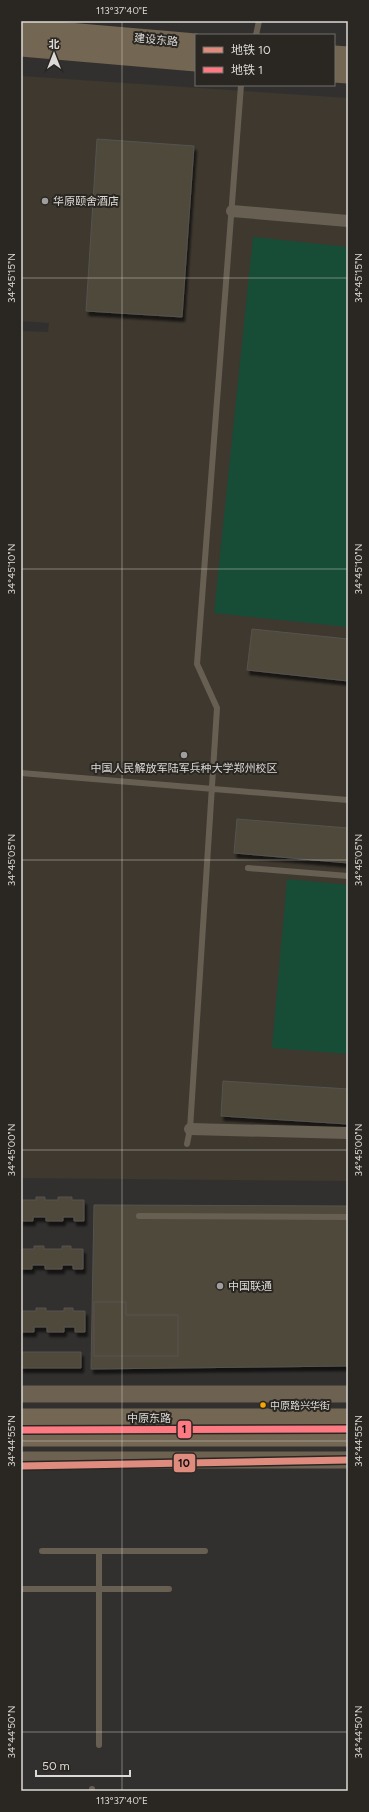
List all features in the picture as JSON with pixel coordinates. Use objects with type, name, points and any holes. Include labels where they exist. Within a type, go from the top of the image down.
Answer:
[{"type":"main road","name":"建设东路","points":[[21,28],[195,43]]},
{"type":"main road","name":"建设东路","points":[[21,46],[195,62]]},
{"type":"main road","points":[[335,55],[348,56]]},
{"type":"main road","points":[[335,73],[348,74]]},
{"type":"main road","name":"中原东路","points":[[21,1418],[348,1418]]},
{"type":"main road","name":"中原东路","points":[[21,1437],[348,1437]]},
{"type":"street","points":[[232,211],[348,222]]},
{"type":"street","points":[[190,1129],[348,1133]]},
{"type":"street","points":[[21,1394],[348,1394]]},
{"type":"street","points":[[21,1460],[348,1460]]},
{"type":"lane","points":[[256,34],[259,21]]},
{"type":"lane","points":[[187,1144],[190,1129],[217,708],[197,664],[241,86]]},
{"type":"lane","points":[[21,773],[348,800]]},
{"type":"lane","points":[[248,868],[348,876]]},
{"type":"lane","points":[[139,1216],[348,1217]]},
{"type":"lane","points":[[42,1551],[205,1551]]},
{"type":"lane","points":[[99,1551],[99,1745]]},
{"type":"lane","points":[[21,1589],[169,1589]]},
{"type":"shaded area","name":"中国人民解放军陆军兵种大学郑州校区","points":[[21,76],[348,98],[348,1181],[21,1178],[21,331],[48,332],[49,323],[21,321]]},
{"type":"green space","points":[[253,237],[348,247],[348,627],[214,613]]},
{"type":"green space","points":[[287,879],[348,885],[348,1054],[272,1048]]},
{"type":"building","points":[[97,139],[194,146],[182,317],[86,311]]},
{"type":"building","points":[[252,629],[348,639],[348,681],[247,670]]},
{"type":"building","points":[[237,819],[348,828],[348,863],[234,853]]},
{"type":"building","points":[[223,1081],[348,1089],[348,1124],[221,1116]]},
{"type":"building","points":[[36,1197],[45,1197],[45,1200],[58,1200],[58,1197],[72,1197],[72,1200],[84,1200],[84,1221],[74,1221],[74,1217],[63,1217],[63,1221],[46,1221],[46,1217],[33,1217],[33,1221],[21,1221],[21,1200],[36,1200]]},
{"type":"building","name":"中国联通","points":[[94,1205],[348,1206],[348,1366],[91,1369]]},
{"type":"building","points":[[34,1246],[44,1246],[44,1249],[62,1249],[62,1246],[71,1246],[71,1249],[83,1249],[83,1269],[73,1269],[73,1265],[62,1265],[62,1269],[45,1269],[45,1265],[32,1265],[32,1269],[21,1269],[21,1249],[34,1249]]},
{"type":"building","points":[[94,1302],[126,1302],[126,1315],[178,1315],[178,1356],[94,1356]]},
{"type":"building","points":[[36,1308],[46,1308],[46,1311],[64,1311],[64,1308],[73,1308],[73,1311],[85,1311],[85,1332],[75,1332],[75,1327],[64,1327],[64,1332],[47,1332],[47,1327],[34,1327],[34,1332],[21,1332],[21,1311],[36,1311]]},
{"type":"building","points":[[21,1352],[81,1352],[81,1368],[21,1368]]},
{"type":"metro line","name":"1","points":[[21,1430],[348,1429]]},
{"type":"metro line","name":"10","points":[[21,1466],[348,1460]]},
{"type":"place","name":"华原颐舍酒店","points":[[45,201]]},
{"type":"place","name":"中国人民解放军陆军兵种大学郑州校区","points":[[184,755]]},
{"type":"place","name":"中国联通","points":[[220,1286]]},
{"type":"place","name":"中原路兴华街","points":[[263,1405]]}]
